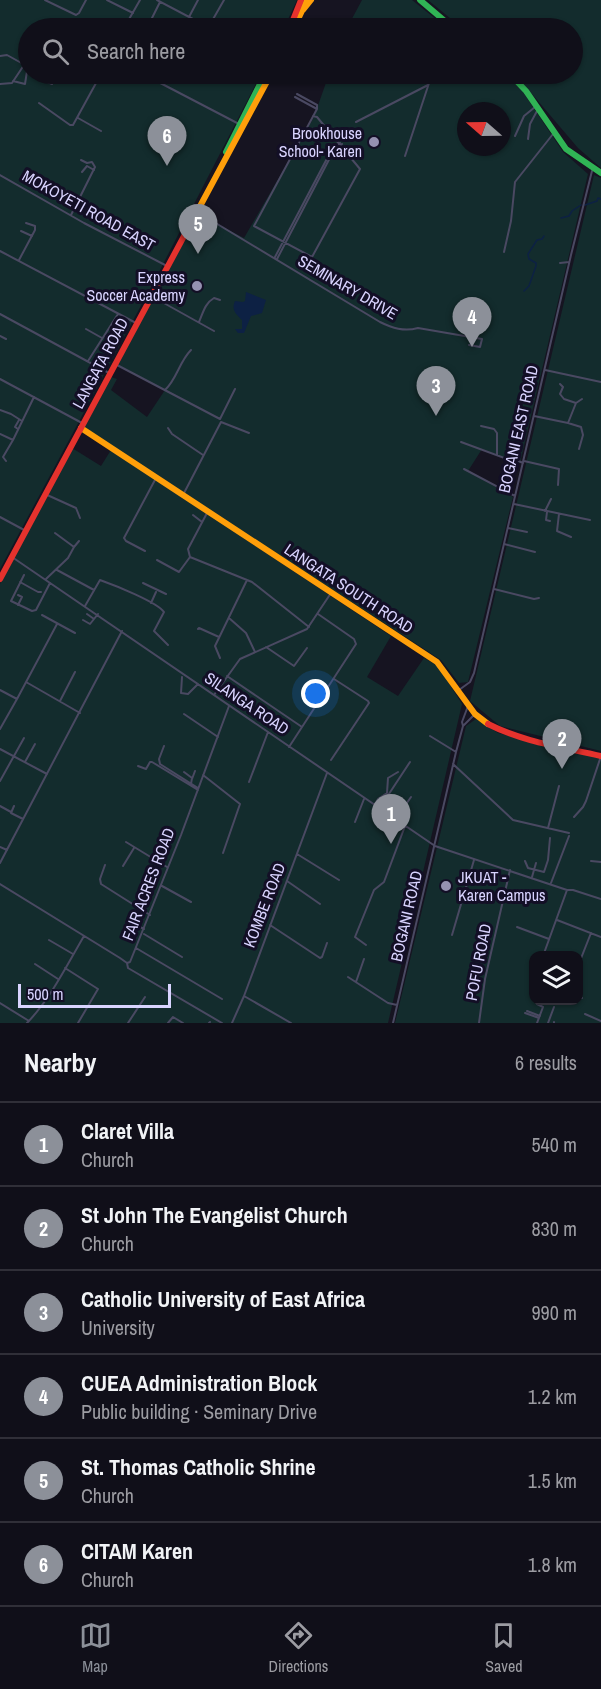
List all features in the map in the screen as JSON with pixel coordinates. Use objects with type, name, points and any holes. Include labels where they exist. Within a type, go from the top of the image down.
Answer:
[{"type":"main road","points":[[299,18],[306,0]]},
{"type":"main road","points":[[294,18],[306,0]]},
{"type":"main road","points":[[419,1],[439,18]]},
{"type":"main road","name":"LANGATA ROAD","points":[[1,574],[224,160],[260,84]]},
{"type":"main road","name":"LANGATA ROAD","points":[[241,126],[265,84]]},
{"type":"main road","points":[[520,84],[554,133],[573,155],[601,173]]},
{"type":"main road","name":"LANGATA SOUTH ROAD","points":[[82,425],[156,478],[437,662],[468,705],[489,725],[508,734],[601,756]]},
{"type":"street","points":[[45,0],[75,15],[86,0]]},
{"type":"street","points":[[107,0],[133,13]]},
{"type":"street","points":[[130,18],[140,0]]},
{"type":"street","points":[[151,18],[159,1],[189,17],[198,0]]},
{"type":"street","points":[[214,18],[224,0]]},
{"type":"street","points":[[0,56],[5,54],[18,61]]},
{"type":"street","points":[[0,84],[6,85],[18,76]]},
{"type":"street","points":[[13,81],[18,82]]},
{"type":"street","points":[[39,103],[70,125],[74,125],[95,84]]},
{"type":"street","points":[[162,84],[241,126]]},
{"type":"street","points":[[356,122],[428,85]]},
{"type":"street","points":[[405,156],[428,85]]},
{"type":"street","points":[[296,95],[317,109],[254,225],[255,228],[311,257],[314,256],[360,169],[341,144],[314,116]]},
{"type":"street","points":[[515,136],[524,116],[537,108]]},
{"type":"street","points":[[528,139],[532,118],[537,108]]},
{"type":"street","points":[[78,118],[101,130]]},
{"type":"street","points":[[504,252],[511,221],[515,182],[554,133]]},
{"type":"street","points":[[276,258],[333,152],[341,144]]},
{"type":"street","points":[[71,215],[95,166],[92,162],[87,163],[81,160]]},
{"type":"street","points":[[82,172],[87,166],[94,170]]},
{"type":"street","name":"BOGANI EAST ROAD","points":[[459,690],[469,684],[473,677],[593,168]]},
{"type":"street","name":"MOKOYETI ROAD EAST","points":[[0,175],[167,266]]},
{"type":"street","name":"SEMINARY DRIVE","points":[[196,211],[394,329],[418,328],[482,339],[480,347],[470,345]]},
{"type":"street","points":[[19,260],[36,227],[26,223]]},
{"type":"street","points":[[21,231],[32,236]]},
{"type":"street","points":[[0,251],[136,323]]},
{"type":"street","points":[[560,263],[569,262]]},
{"type":"street","points":[[151,296],[214,331]]},
{"type":"street","points":[[199,322],[211,299],[220,300]]},
{"type":"street","points":[[88,362],[118,314]]},
{"type":"street","points":[[0,315],[109,373]]},
{"type":"street","points":[[86,329],[102,338]]},
{"type":"street","points":[[0,336],[6,339]]},
{"type":"street","points":[[165,390],[183,358],[191,350]]},
{"type":"street","points":[[115,364],[220,419],[235,388]]},
{"type":"street","points":[[544,370],[601,382]]},
{"type":"street","points":[[0,379],[82,425]]},
{"type":"street","points":[[560,384],[563,387],[560,394],[576,403]]},
{"type":"street","points":[[6,460],[3,457],[34,397]]},
{"type":"street","points":[[568,423],[576,403],[582,399]]},
{"type":"street","points":[[0,410],[21,421]]},
{"type":"street","points":[[534,416],[581,427],[583,435],[579,449]]},
{"type":"street","points":[[183,495],[220,422],[249,433]]},
{"type":"street","points":[[481,426],[494,429],[497,433],[497,455]]},
{"type":"street","points":[[168,428],[172,434],[203,455]]},
{"type":"street","points":[[0,434],[13,440]]},
{"type":"street","points":[[461,441],[497,455],[559,470],[558,485]]},
{"type":"street","points":[[464,469],[515,496]]},
{"type":"street","points":[[145,550],[125,541],[124,536],[156,478]]},
{"type":"street","points":[[45,494],[76,508],[80,518]]},
{"type":"street","points":[[550,521],[544,518],[551,499]]},
{"type":"street","points":[[513,504],[590,520]]},
{"type":"street","points":[[208,511],[187,551],[190,557],[252,582],[309,627]]},
{"type":"street","points":[[560,514],[557,531],[571,537]]},
{"type":"street","points":[[193,515],[202,522]]},
{"type":"street","points":[[0,517],[26,531]]},
{"type":"street","points":[[508,528],[527,532]]},
{"type":"street","points":[[55,533],[74,547]]},
{"type":"street","points":[[46,579],[70,557],[79,541]]},
{"type":"street","points":[[504,544],[535,552]]},
{"type":"street","name":"SILANGA ROAD","points":[[12,556],[435,846],[567,890],[601,898]]},
{"type":"street","points":[[157,560],[179,572],[190,557]]},
{"type":"street","points":[[57,569],[94,590]]},
{"type":"street","points":[[24,575],[11,601],[35,611],[50,583]]},
{"type":"street","points":[[85,606],[99,580],[151,603],[163,610],[163,615],[154,631],[168,645]]},
{"type":"street","points":[[220,658],[215,648],[247,580]]},
{"type":"street","points":[[20,582],[41,592]]},
{"type":"street","points":[[143,584],[166,594]]},
{"type":"street","points":[[494,589],[534,599],[539,598]]},
{"type":"street","points":[[151,603],[157,591]]},
{"type":"street","points":[[214,695],[239,659],[309,627],[331,593]]},
{"type":"street","points":[[18,594],[22,597],[18,605]]},
{"type":"street","points":[[87,614],[94,619]]},
{"type":"street","points":[[83,620],[90,624],[98,614]]},
{"type":"street","points":[[289,747],[355,647],[356,642],[318,614]]},
{"type":"street","points":[[42,615],[75,633]]},
{"type":"street","points":[[229,618],[246,633],[255,652]]},
{"type":"street","points":[[0,729],[57,624]]},
{"type":"street","points":[[198,630],[199,628],[219,638]]},
{"type":"street","points":[[0,863],[122,631]]},
{"type":"street","points":[[266,647],[294,666],[307,648]]},
{"type":"street","points":[[60,701],[75,672]]},
{"type":"street","points":[[227,676],[302,727]]},
{"type":"street","points":[[182,677],[181,693],[188,694],[198,684]]},
{"type":"street","points":[[331,760],[369,703],[334,679]]},
{"type":"street","points":[[26,682],[80,713]]},
{"type":"street","points":[[0,690],[17,699]]},
{"type":"street","name":"BOGANI ROAD","points":[[393,1023],[463,726],[462,722],[468,705]]},
{"type":"street","name":"FAIR ACRES ROAD","points":[[0,884],[127,963],[131,960],[229,706]]},
{"type":"street","points":[[184,714],[218,737]]},
{"type":"street","points":[[463,726],[476,714]]},
{"type":"street","points":[[249,782],[268,732]]},
{"type":"street","points":[[430,736],[456,752]]},
{"type":"street","points":[[0,781],[24,738]]},
{"type":"street","points":[[25,762],[35,744]]},
{"type":"street","points":[[164,746],[159,759],[160,764],[198,789]]},
{"type":"street","points":[[0,749],[47,774]]},
{"type":"street","points":[[574,817],[584,807],[601,756]]},
{"type":"street","points":[[138,766],[146,769],[152,762],[198,789]]},
{"type":"street","points":[[379,809],[410,762]]},
{"type":"street","points":[[453,764],[511,819],[569,835],[551,884]]},
{"type":"street","points":[[191,784],[195,771]]},
{"type":"street","points":[[184,772],[192,779]]},
{"type":"street","points":[[375,806],[378,799],[387,793],[388,778],[398,772]]},
{"type":"street","name":"KOMBE ROAD","points":[[232,1023],[327,773]]},
{"type":"street","points":[[203,775],[240,804],[223,853]]},
{"type":"street","points":[[548,828],[559,786]]},
{"type":"street","points":[[395,820],[411,796]]},
{"type":"street","points":[[355,822],[364,799]]},
{"type":"street","points":[[0,806],[23,819]]},
{"type":"street","points":[[11,812],[14,806]]},
{"type":"street","points":[[366,945],[355,937],[374,890],[384,882],[405,826]]},
{"type":"street","points":[[525,861],[528,868],[544,872],[548,860],[550,838]]},
{"type":"street","points":[[126,842],[168,867]]},
{"type":"street","points":[[0,847],[7,850]]},
{"type":"street","points":[[123,866],[135,848]]},
{"type":"street","points":[[297,854],[339,880]]},
{"type":"street","points":[[452,935],[474,860]]},
{"type":"street","points":[[591,861],[601,862]]},
{"type":"street","points":[[532,877],[536,863]]},
{"type":"street","points":[[105,865],[100,879],[101,884],[150,915]]},
{"type":"street","name":"POFU ROAD","points":[[479,1023],[485,979],[510,870]]},
{"type":"street","points":[[287,881],[320,904]]},
{"type":"street","points":[[161,886],[191,902]]},
{"type":"street","points":[[545,951],[567,890]]},
{"type":"street","points":[[556,920],[601,937]]},
{"type":"street","points":[[270,925],[320,958],[327,943]]},
{"type":"street","points":[[138,926],[144,929]]},
{"type":"street","points":[[517,927],[549,939]]},
{"type":"street","points":[[142,933],[182,957]]},
{"type":"street","points":[[583,955],[591,933]]},
{"type":"street","points":[[0,1003],[28,1022],[59,979],[84,936]]},
{"type":"street","points":[[49,940],[74,954]]},
{"type":"street","points":[[136,948],[222,999]]},
{"type":"street","points":[[356,982],[364,959]]},
{"type":"street","points":[[127,963],[128,968],[222,1023]]},
{"type":"street","points":[[35,964],[59,979]]},
{"type":"street","points":[[65,968],[98,989],[78,1023]]},
{"type":"street","points":[[348,977],[388,1003],[397,1005]]},
{"type":"street","points":[[244,996],[291,1023]]},
{"type":"street","points":[[129,1023],[145,997]]},
{"type":"street","points":[[538,1023],[543,1006],[540,1005]]},
{"type":"street","points":[[548,1023],[554,1007]]},
{"type":"street","points":[[526,1012],[539,1017]]},
{"type":"street","points":[[585,1014],[601,1021]]},
{"type":"street","points":[[168,1023],[173,1017],[183,1023]]},
{"type":"green space","points":[[0,0],[297,0],[289,18],[18,18],[18,84],[256,84],[160,270],[0,569]]},
{"type":"green space","points":[[362,0],[412,0],[434,18],[352,18]]},
{"type":"green space","points":[[428,0],[601,0],[601,168],[578,148],[524,84],[583,84],[583,18],[450,18]]},
{"type":"green space","points":[[326,84],[518,84],[563,152],[588,174],[520,463],[482,449],[468,471],[513,497],[468,682],[459,683],[441,660],[82,427],[108,376],[117,379],[111,390],[147,417],[165,390],[116,364],[198,214],[244,238],[314,117]]},
{"type":"green space","points":[[594,175],[601,178],[601,751],[500,726],[470,701]]},
{"type":"green space","points":[[72,448],[101,466],[111,450],[391,636],[367,677],[398,696],[424,658],[438,666],[462,704],[388,1023],[0,1023],[0,584]]},
{"type":"green space","points":[[476,719],[498,733],[601,758],[601,1023],[395,1023],[466,726]]},
{"type":"water","points":[[246,292],[266,300],[262,313],[251,316],[244,333],[238,333],[235,329],[242,329],[242,320],[235,312],[234,304],[235,301],[245,301]]},
{"type":"waterway","points":[[585,205],[597,201],[598,198],[601,199]]},
{"type":"waterway","points":[[561,218],[569,216],[581,205]]},
{"type":"waterway","points":[[524,291],[529,286],[536,266],[536,263],[529,259],[528,254],[537,240],[544,236]]},
{"type":"traffic: fast","points":[[420,0],[441,18]]},
{"type":"traffic: fast","points":[[226,152],[260,84]]},
{"type":"traffic: fast","points":[[519,84],[566,149],[601,173]]},
{"type":"traffic: slow","points":[[299,18],[307,0]]},
{"type":"traffic: slow","points":[[303,10],[311,0]]},
{"type":"traffic: slow","points":[[198,210],[266,84]]},
{"type":"traffic: slow","points":[[81,428],[437,662],[475,714],[488,724]]},
{"type":"traffic: jam","points":[[294,18],[301,0]]},
{"type":"traffic: jam","points":[[0,579],[198,210]]},
{"type":"traffic: jam","points":[[488,724],[529,740],[601,756]]},
{"type":"place","name":"Brookhouse School- Karen","points":[[374,142]]},
{"type":"place","name":"CITAM Karen","points":[[167,166]]},
{"type":"place","name":"St. Thomas Catholic Shrine","points":[[198,254]]},
{"type":"place","name":"Express Soccer Academy","points":[[197,286]]},
{"type":"place","name":"CUEA Administration Block","points":[[472,347]]},
{"type":"place","name":"Catholic University of East Africa","points":[[436,416]]},
{"type":"place","name":"St John The Evangelist Church","points":[[562,769]]},
{"type":"place","name":"Claret Villa","points":[[391,844]]},
{"type":"place","name":"JKUAT - Karen Campus","points":[[446,886]]}]
